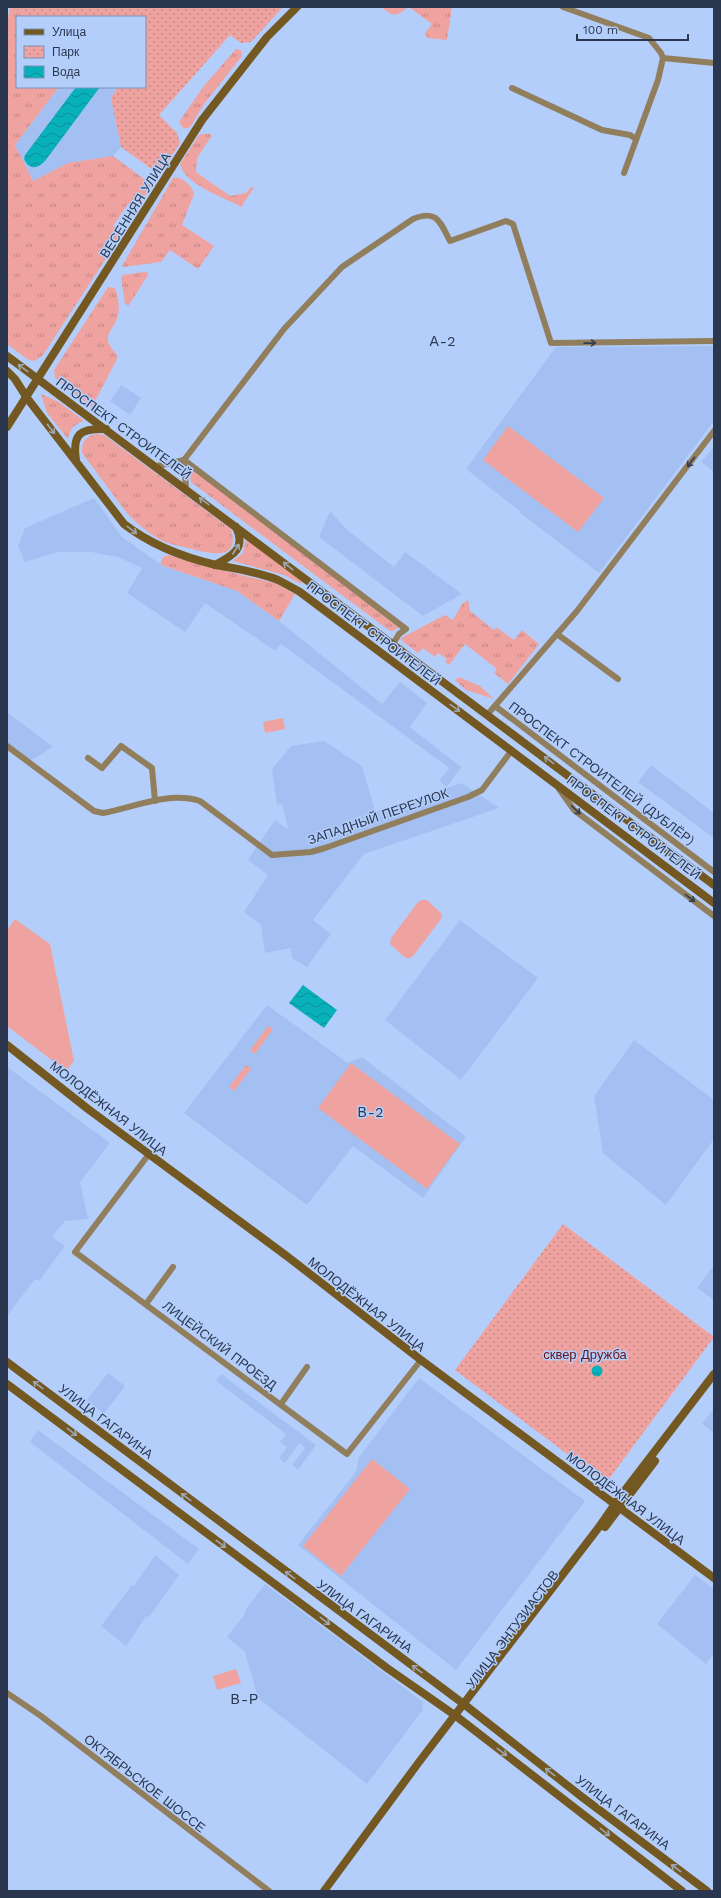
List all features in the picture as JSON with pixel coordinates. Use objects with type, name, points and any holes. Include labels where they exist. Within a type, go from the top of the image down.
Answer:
[{"type":"street","name":"ВЕСЕННЯЯ УЛИЦА","points":[[7,427],[27,398],[202,120],[266,37],[297,7]]},
{"type":"street","points":[[563,7],[649,38],[656,45],[662,58],[658,80],[624,173]]},
{"type":"street","points":[[662,58],[714,63]]},
{"type":"street","points":[[512,88],[602,130],[630,135],[636,139]]},
{"type":"street","points":[[157,466],[184,460],[284,329],[342,267],[413,219],[424,214],[433,215],[438,220],[450,241],[506,221],[513,224],[551,343],[714,341]]},
{"type":"street","name":"ПРОСПЕКТ СТРОИТЕЛЕЙ","points":[[7,356],[157,466],[307,581],[714,885]]},
{"type":"street","name":"ПРОСПЕКТ СТРОИТЕЛЕЙ","points":[[7,371],[15,378],[27,398],[124,524],[142,538],[164,549],[278,580],[300,592],[714,903]]},
{"type":"street","points":[[76,461],[74,449],[79,435],[85,430],[106,429]]},
{"type":"street","points":[[487,715],[614,565],[714,431]]},
{"type":"street","points":[[184,460],[186,488]]},
{"type":"street","points":[[184,460],[406,629],[399,634],[393,644]]},
{"type":"street","points":[[216,564],[229,558],[238,548],[241,537],[235,525]]},
{"type":"street","points":[[557,634],[618,679]]},
{"type":"street","name":"ПРОСПЕКТ СТРОИТЕЛЕЙ (ДУБЛЁР)","points":[[495,706],[714,872]]},
{"type":"street","name":"ЗАПАДНЫЙ ПЕРЕУЛОК","points":[[7,746],[94,811],[103,813],[168,798],[187,797],[200,801],[272,855],[311,852],[468,797],[482,790],[512,750]]},
{"type":"street","points":[[88,758],[102,768],[121,746],[152,768],[155,801]]},
{"type":"street","points":[[552,780],[574,810],[714,916]]},
{"type":"street","name":"МОЛОДЁЖНАЯ УЛИЦА","points":[[7,1045],[421,1360],[616,1507],[714,1578]]},
{"type":"street","name":"ЛИЦЕЙСКИЙ ПРОЕЗД","points":[[149,1154],[75,1252],[347,1454],[421,1360]]},
{"type":"street","name":"ЛИЦЕЙСКИЙ ПРОЕЗД","points":[[146,1304],[173,1267]]},
{"type":"street","name":"УЛИЦА ГАГАРИНА","points":[[7,1362],[466,1706],[707,1891]]},
{"type":"street","name":"ЛИЦЕЙСКИЙ ПРОЕЗД","points":[[281,1404],[307,1367]]},
{"type":"street","points":[[616,1507],[714,1374]]},
{"type":"street","points":[[616,1507],[714,1382]]},
{"type":"street","name":"УЛИЦА ГАГАРИНА","points":[[7,1384],[457,1718],[682,1891]]},
{"type":"street","name":"УЛИЦА ЭНТУЗИАСТОВ","points":[[329,1891],[353,1855],[616,1507]]},
{"type":"street","name":"ОКТЯБРЬСКОЕ ШОССЕ","points":[[7,1693],[41,1716],[269,1891]]},
{"type":"street","points":[[619,1843],[627,1831]]},
{"type":"street","points":[[634,1854],[642,1842]]},
{"type":"street","points":[[324,1891],[353,1855]]},
{"type":"shaded area","points":[[58,88],[117,88],[111,98],[121,147],[113,156],[68,163],[33,181],[15,145]]},
{"type":"shaded area","points":[[714,346],[714,421],[599,573],[520,513],[521,512],[466,469],[556,347]]},
{"type":"shaded area","points":[[121,385],[141,398],[130,415],[110,401]]},
{"type":"shaded area","points":[[714,447],[714,472],[701,462]]},
{"type":"shaded area","points":[[94,498],[122,537],[163,566],[237,591],[279,621],[382,704],[400,682],[427,703],[410,727],[461,767],[447,787],[439,781],[449,768],[281,644],[275,651],[205,603],[185,632],[127,593],[142,568],[118,557],[91,552],[58,552],[25,562],[18,546],[25,528]]},
{"type":"shaded area","points":[[330,511],[346,529],[394,567],[405,552],[462,594],[423,616],[319,537]]},
{"type":"shaded area","points":[[7,712],[53,747],[30,761],[7,743]]},
{"type":"shaded area","points":[[324,741],[362,766],[375,811],[341,823],[462,783],[499,808],[364,854],[313,920],[331,934],[307,967],[292,958],[291,948],[265,953],[261,925],[244,912],[268,875],[248,860],[275,820],[288,829],[282,804],[277,805],[272,769],[291,746]]},
{"type":"shaded area","points":[[651,765],[714,813],[714,838],[638,782]]},
{"type":"shaded area","points":[[460,920],[538,978],[461,1080],[385,1020]]},
{"type":"shaded area","points":[[267,1005],[348,1063],[362,1057],[466,1137],[423,1198],[353,1146],[307,1205],[184,1113]]},
{"type":"shaded area","points":[[634,1040],[714,1100],[714,1139],[666,1205],[603,1153],[594,1096]]},
{"type":"shaded area","points":[[7,1067],[110,1143],[80,1182],[88,1219],[65,1221],[52,1237],[65,1246],[39,1281],[35,1279],[7,1316]]},
{"type":"shaded area","points":[[714,1265],[714,1300],[697,1288]]},
{"type":"shaded area","points":[[108,1373],[125,1386],[104,1414],[87,1400]]},
{"type":"shaded area","points":[[221,1374],[316,1445],[298,1470],[292,1465],[305,1448],[299,1443],[285,1463],[279,1458],[287,1447],[280,1442],[286,1434],[216,1381]]},
{"type":"shaded area","points":[[419,1378],[585,1501],[456,1670],[298,1545],[356,1472],[359,1457]]},
{"type":"shaded area","points":[[714,1408],[714,1433],[702,1424]]},
{"type":"shaded area","points":[[38,1430],[199,1549],[188,1564],[30,1442]]},
{"type":"shaded area","points":[[155,1555],[179,1575],[149,1617],[146,1616],[126,1646],[101,1626],[132,1585],[134,1586]]},
{"type":"shaded area","points":[[695,1575],[714,1589],[714,1653],[706,1664],[657,1624]]},
{"type":"shaded area","points":[[265,1584],[423,1702],[422,1711],[367,1784],[258,1698],[245,1652],[227,1637],[245,1614],[244,1612]]},
{"type":"green space","points":[[10,7],[14,7],[28,16],[16,16],[16,88],[58,88],[15,145],[33,181],[68,163],[113,156],[151,186],[140,205],[128,204],[113,226],[121,229],[122,234],[43,355],[34,361],[27,359],[7,344],[7,22]]},
{"type":"green space","points":[[14,7],[283,7],[251,42],[241,43],[230,35],[159,115],[177,133],[180,143],[160,174],[121,147],[111,98],[117,88],[146,88],[146,16],[28,16]]},
{"type":"green space","points":[[381,7],[408,7],[401,13],[392,14]]},
{"type":"green space","points":[[409,7],[452,7],[447,40],[427,38],[425,33],[432,24]]},
{"type":"green space","points":[[236,49],[241,50],[242,56],[204,104],[191,126],[188,128],[183,128],[179,122],[203,87]]},
{"type":"green space","points":[[211,134],[211,137],[197,158],[196,172],[230,196],[246,193],[251,187],[254,188],[241,207],[206,190],[189,178],[183,171],[180,164],[199,135]]},
{"type":"green space","points":[[173,178],[180,178],[186,182],[191,187],[194,194],[182,225],[214,246],[198,269],[170,250],[161,262],[123,267],[122,266]]},
{"type":"green space","points":[[147,272],[148,275],[129,305],[125,304],[121,278],[123,275]]},
{"type":"green space","points":[[108,287],[115,288],[118,297],[118,315],[109,333],[108,341],[118,357],[92,407],[57,380],[55,378],[54,370]]},
{"type":"green space","points":[[41,394],[59,402],[84,421],[73,427],[68,439],[47,413]]},
{"type":"green space","points":[[508,426],[604,498],[578,532],[483,460]]},
{"type":"green space","points":[[98,434],[104,435],[231,529],[233,540],[231,547],[227,551],[221,553],[196,550],[162,541],[142,527],[126,512],[82,453],[83,445],[86,439]]},
{"type":"green space","points":[[192,469],[399,627],[393,631],[390,631],[191,482],[189,472]]},
{"type":"green space","points":[[246,539],[302,581],[301,584],[284,575],[233,561],[243,553]]},
{"type":"green space","points":[[169,555],[201,565],[275,583],[295,594],[279,621],[237,591],[161,565],[161,560],[165,556]]},
{"type":"green space","points":[[468,600],[470,611],[494,630],[496,627],[514,640],[522,630],[539,644],[508,684],[494,673],[497,669],[465,644],[449,665],[445,662],[447,659],[438,653],[435,657],[423,648],[418,653],[401,640],[401,638],[445,615],[453,620],[462,604]]},
{"type":"green space","points":[[459,677],[480,686],[494,699],[466,690],[455,680]]},
{"type":"green space","points":[[283,718],[285,729],[265,733],[263,722]]},
{"type":"green space","points":[[427,900],[442,914],[441,919],[414,955],[409,959],[403,956],[390,944],[391,938],[418,902]]},
{"type":"green space","points":[[15,919],[50,944],[74,1061],[66,1071],[7,1026],[7,930]]},
{"type":"green space","points":[[268,1026],[273,1029],[255,1054],[250,1050]]},
{"type":"green space","points":[[351,1063],[460,1144],[427,1189],[318,1108]]},
{"type":"green space","points":[[246,1065],[251,1069],[234,1091],[229,1087]]},
{"type":"green space","name":"сквер Дружба","points":[[563,1224],[714,1337],[606,1483],[455,1370]]},
{"type":"green space","points":[[372,1459],[410,1489],[341,1576],[303,1546]]},
{"type":"green space","points":[[236,1669],[241,1683],[217,1690],[213,1676]]},
{"type":"water","points":[[75,88],[99,88],[42,164],[37,167],[31,167],[24,159],[25,155]]},
{"type":"water","points":[[303,985],[337,1010],[324,1028],[289,1003]]},
{"type":"water","points":[[597,1365],[601,1367],[603,1371],[601,1375],[597,1377],[593,1375],[591,1371],[593,1367]]},
{"type":"district","name":"А-2","points":[[443,341]]},
{"type":"district","name":"В-2","points":[[371,1112]]},
{"type":"district","name":"В-Р","points":[[245,1699]]}]
